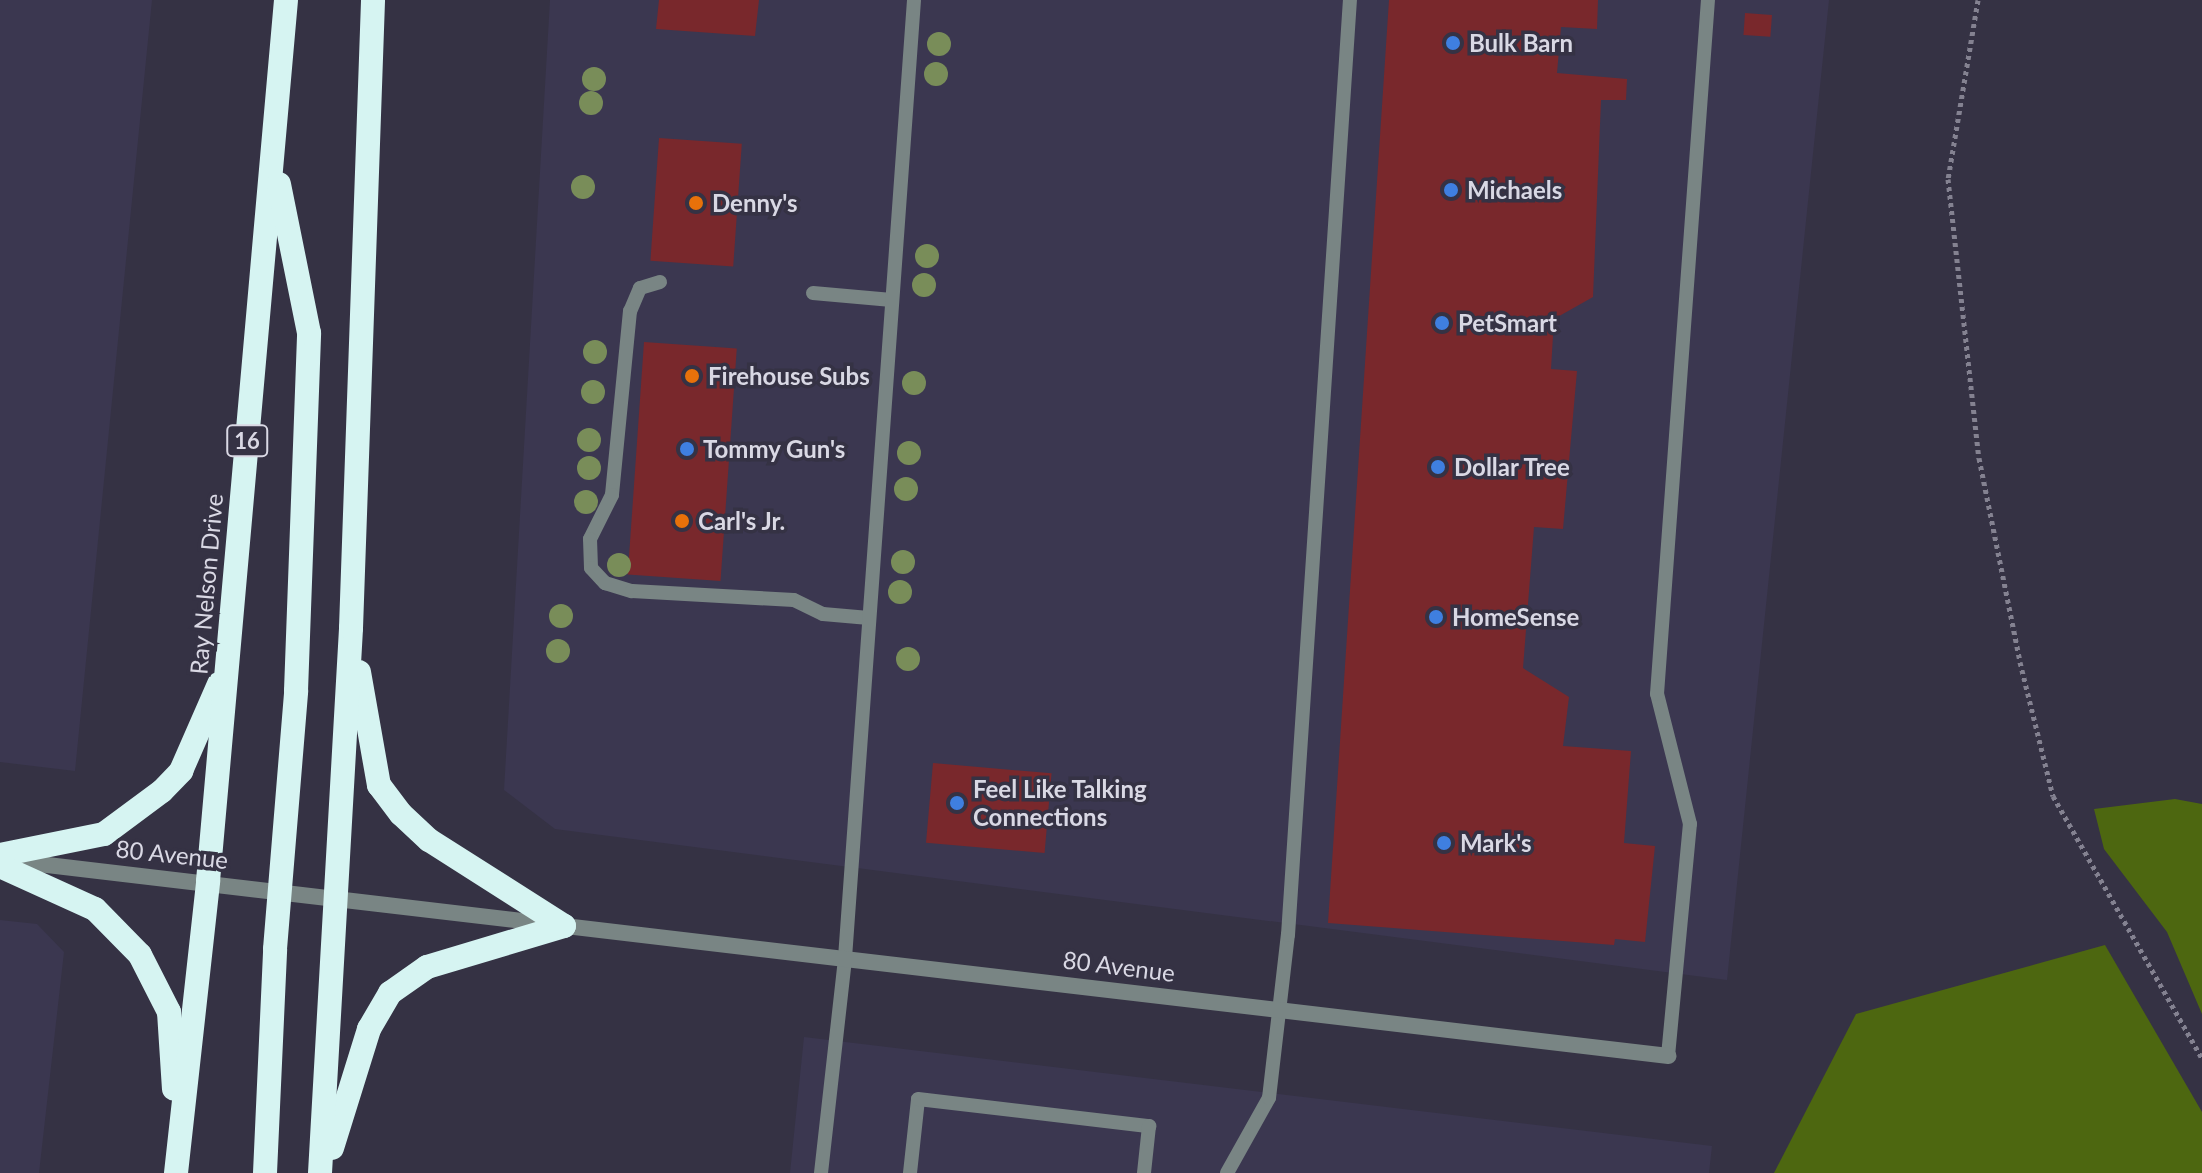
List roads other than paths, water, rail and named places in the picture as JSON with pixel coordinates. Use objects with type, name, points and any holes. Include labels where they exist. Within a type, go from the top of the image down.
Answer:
[{"type":"highway","name":"Ray Nelson Drive","points":[[177,1162],[208,881],[286,0]]},
{"type":"highway","points":[[322,1173],[351,628],[373,0]]},
{"type":"highway","points":[[265,1173],[280,891],[296,691],[309,333],[274,159]]},
{"type":"highway","points":[[351,628],[379,785],[429,840],[564,926]]},
{"type":"highway","points":[[0,860],[104,834],[162,791],[181,771],[226,667]]},
{"type":"highway","points":[[0,860],[95,909],[140,955],[169,1012],[177,1162]]},
{"type":"highway","points":[[322,1173],[369,1029],[390,993],[427,967],[564,926]]},
{"type":"street","name":"80 Avenue","points":[[0,860],[208,881],[1668,1056]]},
{"type":"lane","points":[[821,1173],[845,958],[914,0]]},
{"type":"lane","points":[[1227,1173],[1269,1098],[1279,1009],[1350,0]]},
{"type":"lane","points":[[1668,1056],[1690,824],[1657,694],[1708,0]]},
{"type":"lane","points":[[660,282],[640,288],[630,311],[612,495],[590,539],[591,568],[605,583],[632,591],[794,600],[823,614],[869,618]]},
{"type":"lane","points":[[813,293],[892,300]]},
{"type":"lane","points":[[910,1173],[918,1099],[1149,1126],[1144,1173]]},
{"type":"place","name":"Bulk Barn","points":[[1453,43]]},
{"type":"place","name":"Michaels","points":[[1451,190]]},
{"type":"place","name":"Denny's","points":[[696,203]]},
{"type":"place","name":"PetSmart","points":[[1442,323]]},
{"type":"place","name":"Firehouse Subs","points":[[692,376]]},
{"type":"place","name":"Tommy Gun's","points":[[687,449]]},
{"type":"place","name":"Dollar Tree","points":[[1438,467]]},
{"type":"place","name":"Carl's Jr.","points":[[682,521]]},
{"type":"place","name":"HomeSense","points":[[1436,617]]},
{"type":"place","name":"Feel Like Talking Connections","points":[[957,803]]},
{"type":"place","name":"Mark's","points":[[1444,843]]}]
